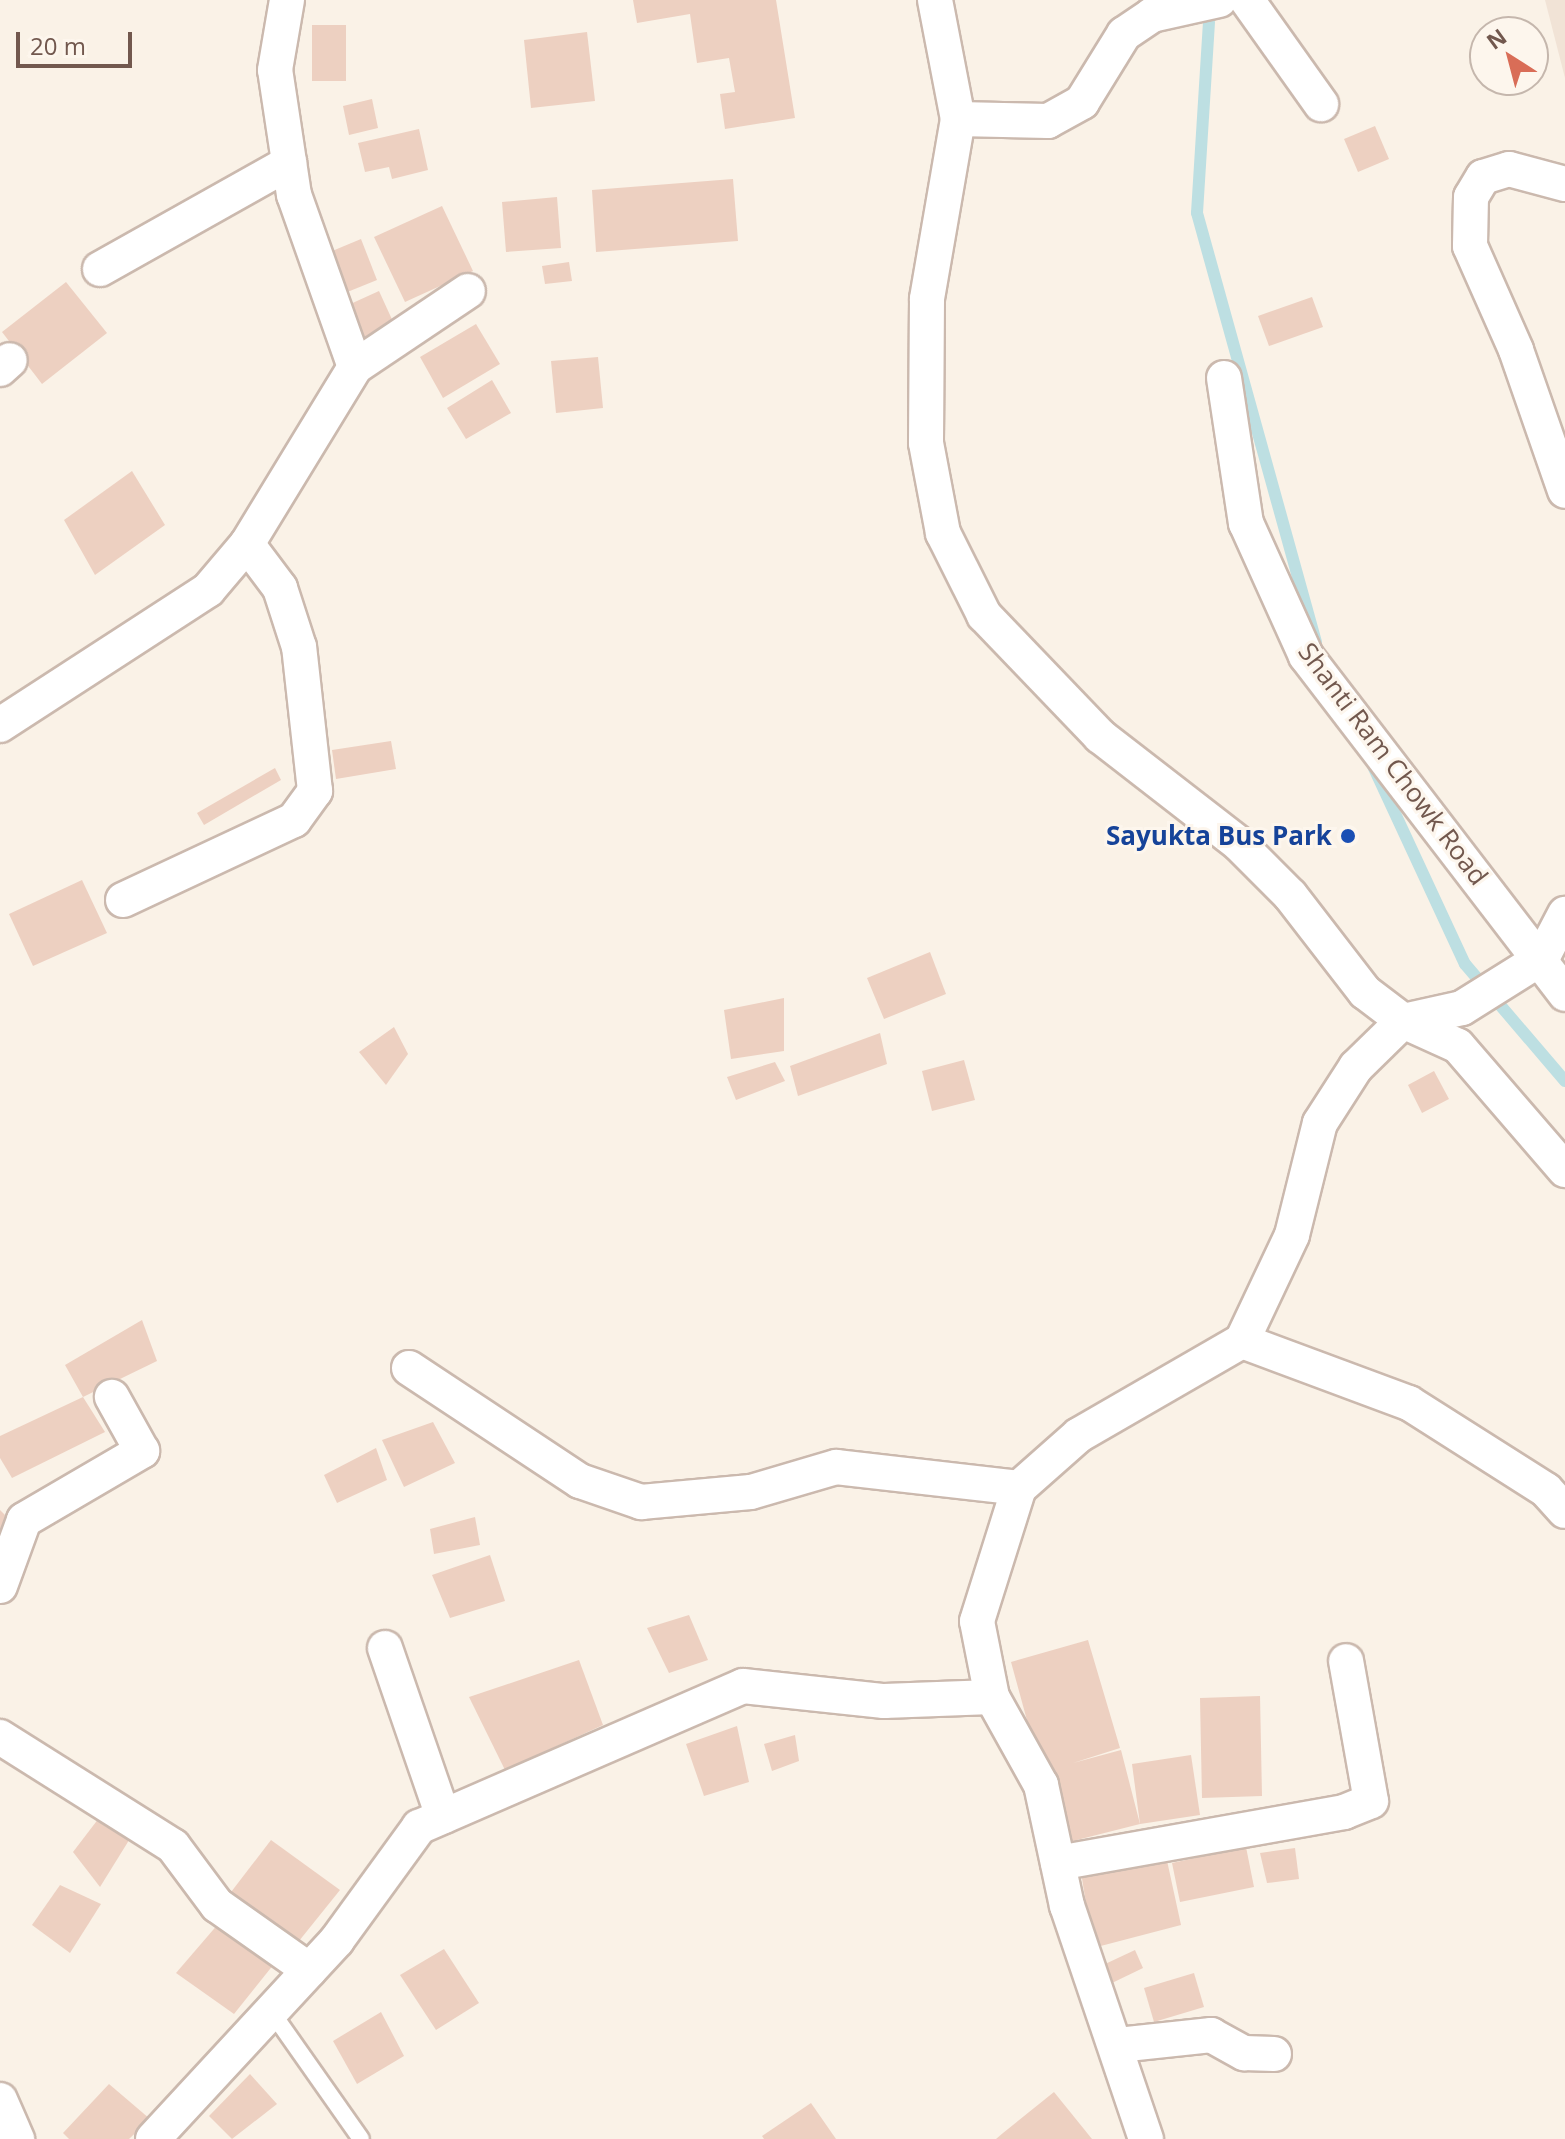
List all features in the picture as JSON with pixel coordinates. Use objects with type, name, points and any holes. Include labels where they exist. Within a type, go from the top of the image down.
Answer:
[{"type":"street","points":[[287,0],[275,70],[289,163],[355,367]]},
{"type":"street","points":[[935,0],[958,119],[927,299],[926,443],[943,533],[984,615],[1100,736],[1239,844],[1290,895],[1365,992],[1403,1021],[1458,1046],[1565,1170]]},
{"type":"street","points":[[958,119],[1048,121],[1082,102],[1124,34],[1152,15],[1219,0]]},
{"type":"street","points":[[1247,0],[1321,104]]},
{"type":"street","points":[[100,269],[289,163]]},
{"type":"street","points":[[1565,184],[1509,169],[1483,177],[1471,197],[1470,246],[1554,434],[1565,491]]},
{"type":"street","points":[[0,725],[208,590],[247,544],[355,367],[468,291]]},
{"type":"street","name":"Shanti Ram Chowk Road","points":[[1224,378],[1246,523],[1306,656],[1565,994]]},
{"type":"street","points":[[123,900],[294,820],[315,791],[299,647],[280,588],[247,544]]},
{"type":"street","points":[[1143,2138],[1118,2045],[1058,1863],[1041,1785],[992,1697],[977,1621],[1019,1488],[1079,1435],[1242,1341],[1292,1235],[1320,1123],[1356,1067],[1403,1021],[1462,1008],[1537,959],[1565,914]]},
{"type":"street","points":[[1242,1341],[1409,1403],[1546,1490],[1565,1511]]},
{"type":"street","points":[[409,1368],[580,1481],[641,1502],[751,1492],[836,1467],[1019,1488]]},
{"type":"street","points":[[0,1586],[24,1520],[142,1451],[112,1397]]},
{"type":"street","points":[[385,1648],[443,1816]]},
{"type":"street","points":[[1058,1863],[1344,1812],[1371,1801],[1346,1661]]},
{"type":"street","points":[[153,2139],[309,1970],[419,1827],[743,1686],[884,1701],[992,1697]]},
{"type":"street","points":[[0,1737],[173,1846],[217,1905],[309,1970]]},
{"type":"street","points":[[1118,2045],[1211,2035],[1244,2053],[1274,2054]]},
{"type":"street","points":[[0,2100],[17,2139]]},
{"type":"lane","points":[[271,2011],[361,2139]]},
{"type":"shaded area","points":[[1545,0],[1565,0],[1565,78]]},
{"type":"building","points":[[633,0],[776,0],[795,118],[725,129],[720,94],[735,92],[729,58],[697,63],[690,14],[637,23]]},
{"type":"building","points":[[312,25],[346,25],[346,81],[312,81]]},
{"type":"building","points":[[587,32],[595,101],[531,108],[524,40]]},
{"type":"building","points":[[372,99],[378,128],[349,135],[343,106]]},
{"type":"building","points":[[1375,126],[1389,159],[1358,172],[1344,139]]},
{"type":"building","points":[[419,129],[428,170],[392,179],[389,167],[365,172],[358,143]]},
{"type":"building","points":[[733,179],[738,241],[596,252],[592,190]]},
{"type":"building","points":[[557,197],[561,248],[506,252],[502,202]]},
{"type":"building","points":[[442,206],[473,271],[405,302],[374,237]]},
{"type":"building","points":[[361,239],[377,280],[340,295],[325,254]]},
{"type":"building","points":[[569,262],[572,281],[545,284],[542,266]]},
{"type":"building","points":[[66,282],[107,333],[42,384],[2,332]]},
{"type":"building","points":[[379,291],[395,326],[361,340],[346,306]]},
{"type":"building","points":[[1312,297],[1323,327],[1269,346],[1258,316]]},
{"type":"building","points":[[476,324],[500,364],[443,398],[420,357]]},
{"type":"building","points":[[598,357],[603,408],[556,413],[551,361]]},
{"type":"building","points":[[492,380],[511,413],[466,439],[447,408]]},
{"type":"building","points":[[132,471],[165,525],[95,575],[64,520]]},
{"type":"building","points":[[391,741],[396,769],[336,779],[332,750]]},
{"type":"building","points":[[275,768],[281,780],[204,825],[197,813]]},
{"type":"building","points":[[82,880],[107,933],[33,966],[9,914]]},
{"type":"building","points":[[930,952],[946,994],[884,1019],[867,978]]},
{"type":"building","points":[[784,998],[784,1051],[731,1059],[724,1010]]},
{"type":"building","points":[[394,1027],[408,1054],[386,1085],[359,1052]]},
{"type":"building","points":[[880,1033],[887,1064],[798,1096],[790,1066]]},
{"type":"building","points":[[964,1060],[975,1100],[932,1111],[922,1071]]},
{"type":"building","points":[[775,1062],[785,1081],[736,1100],[727,1077]]},
{"type":"building","points":[[1434,1071],[1449,1099],[1422,1113],[1408,1085]]},
{"type":"building","points":[[142,1320],[157,1361],[83,1397],[65,1365]]},
{"type":"building","points":[[83,1397],[105,1432],[12,1478],[0,1458],[0,1436]]},
{"type":"building","points":[[433,1422],[455,1463],[404,1487],[382,1440]]},
{"type":"building","points":[[376,1448],[387,1480],[337,1503],[324,1475]]},
{"type":"building","points":[[0,1510],[8,1518],[0,1533]]},
{"type":"building","points":[[475,1517],[480,1545],[434,1554],[430,1529]]},
{"type":"building","points":[[490,1555],[505,1601],[450,1618],[432,1575]]},
{"type":"building","points":[[689,1615],[708,1660],[669,1673],[647,1628]]},
{"type":"building","points":[[1088,1640],[1120,1748],[1073,1763],[1121,1750],[1140,1824],[1061,1844],[1011,1662]]},
{"type":"building","points":[[579,1660],[603,1725],[505,1770],[469,1697]]},
{"type":"building","points":[[1260,1696],[1262,1796],[1202,1798],[1200,1698]]},
{"type":"building","points":[[737,1726],[749,1782],[704,1796],[686,1744]]},
{"type":"building","points":[[795,1735],[799,1761],[772,1771],[764,1744]]},
{"type":"building","points":[[1191,1755],[1200,1815],[1140,1824],[1132,1764]]},
{"type":"building","points":[[99,1818],[131,1837],[100,1887],[73,1852]]},
{"type":"building","points":[[271,1840],[340,1890],[299,1941],[228,1896]]},
{"type":"building","points":[[1246,1847],[1254,1887],[1180,1902],[1172,1863]]},
{"type":"building","points":[[1295,1848],[1299,1879],[1267,1883],[1260,1853]]},
{"type":"building","points":[[1166,1856],[1181,1925],[1093,1948],[1081,1872]]},
{"type":"building","points":[[60,1885],[101,1904],[70,1953],[32,1925]]},
{"type":"building","points":[[219,1923],[274,1964],[234,2014],[176,1973]]},
{"type":"building","points":[[444,1949],[479,2003],[436,2030],[400,1975]]},
{"type":"building","points":[[1135,1950],[1143,1968],[1112,1983],[1103,1965]]},
{"type":"building","points":[[1194,1973],[1204,2007],[1154,2022],[1144,1988]]},
{"type":"building","points":[[381,2012],[404,2056],[357,2084],[333,2041]]},
{"type":"building","points":[[250,2074],[277,2104],[232,2139],[209,2116]]},
{"type":"building","points":[[109,2084],[150,2119],[129,2139],[69,2139],[63,2133]]},
{"type":"building","points":[[1054,2092],[1092,2139],[996,2139],[1003,2133]]},
{"type":"building","points":[[811,2103],[836,2139],[764,2139],[762,2136]]},
{"type":"waterway","points":[[1209,22],[1197,213],[1316,642]]},
{"type":"waterway","points":[[1373,766],[1465,964],[1565,1081]]},
{"type":"place","name":"Sayukta Bus Park","points":[[1348,836]]}]
